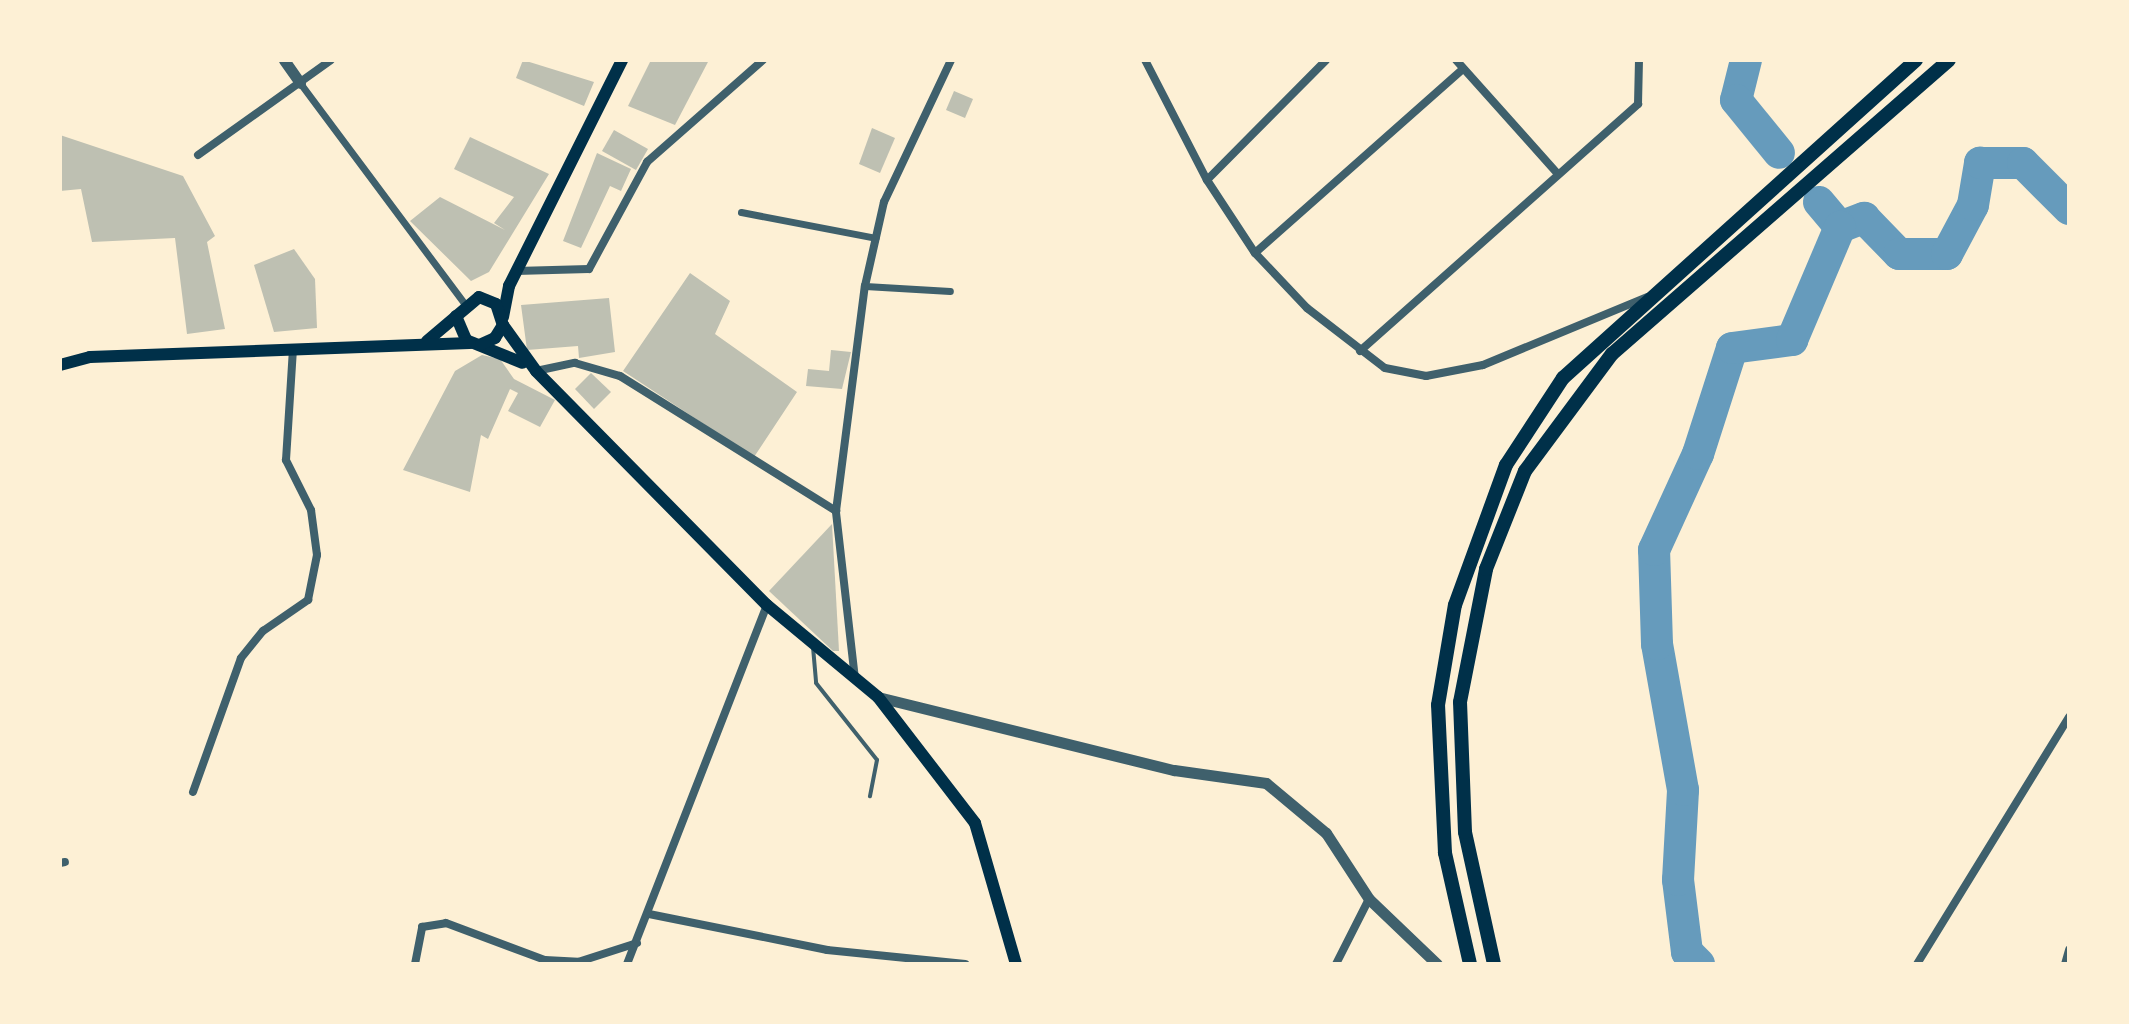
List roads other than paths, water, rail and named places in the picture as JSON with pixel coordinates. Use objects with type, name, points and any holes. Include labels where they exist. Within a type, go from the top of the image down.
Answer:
[{"type":"main road","points":[[60,365],[90,357],[474,344],[495,338],[503,321],[516,271],[622,60]]},
{"type":"main road","points":[[1470,964],[1445,853],[1438,776],[1440,680],[1455,605],[1491,496],[1520,437],[1563,378],[1648,297],[1916,60]]},
{"type":"main road","points":[[1494,964],[1465,832],[1460,702],[1486,569],[1525,471],[1612,354],[1949,60]]},
{"type":"main road","points":[[412,346],[456,316],[464,303],[484,297],[516,271]]},
{"type":"main road","points":[[484,297],[536,371],[767,605],[878,697],[975,823],[1016,964]]},
{"type":"main road","points":[[456,316],[474,344],[536,371]]},
{"type":"street","points":[[284,60],[464,303]]},
{"type":"street","points":[[198,155],[331,60]]},
{"type":"street","points":[[516,271],[589,269],[647,162],[763,60]]},
{"type":"street","points":[[855,679],[836,511],[865,286],[884,202],[951,60]]},
{"type":"street","points":[[1145,60],[1207,180],[1255,253],[1360,351],[1392,370],[1443,374],[1488,363],[1648,297]]},
{"type":"street","points":[[1207,180],[1326,60]]},
{"type":"street","points":[[1456,60],[1556,172]]},
{"type":"street","points":[[1360,351],[1556,172],[1636,106],[1643,92],[1639,60]]},
{"type":"street","points":[[1255,253],[1463,69]]},
{"type":"street","points":[[741,212],[876,238]]},
{"type":"street","points":[[865,286],[950,291]]},
{"type":"street","points":[[193,792],[241,658],[263,631],[308,600],[317,555],[311,510],[286,460],[293,350]]},
{"type":"street","points":[[536,371],[575,363],[608,370],[836,511]]},
{"type":"street","points":[[627,964],[638,943],[767,605]]},
{"type":"street","points":[[878,697],[1174,770],[1266,783],[1326,833],[1369,899],[1437,964]]},
{"type":"street","points":[[1917,964],[2069,717]]},
{"type":"street","points":[[1336,964],[1369,899]]},
{"type":"street","points":[[649,914],[827,950],[965,964]]},
{"type":"street","points":[[415,964],[422,927],[446,923],[545,960],[578,962],[638,943]]},
{"type":"street","points":[[2065,964],[2069,950]]},
{"type":"lane","points":[[813,644],[816,683],[877,760],[870,796]]},
{"type":"waterway","points":[[1746,60],[1736,100],[1779,153]]},
{"type":"waterway","points":[[1840,227],[1864,218],[1899,254],[1947,254],[1973,205],[1980,163],[2023,163],[2069,209]]},
{"type":"waterway","points":[[1819,202],[1840,227]]},
{"type":"waterway","points":[[1699,964],[1687,952],[1678,880],[1683,790],[1657,644],[1654,550],[1698,454],[1732,348],[1792,340],[1840,227]]}]
